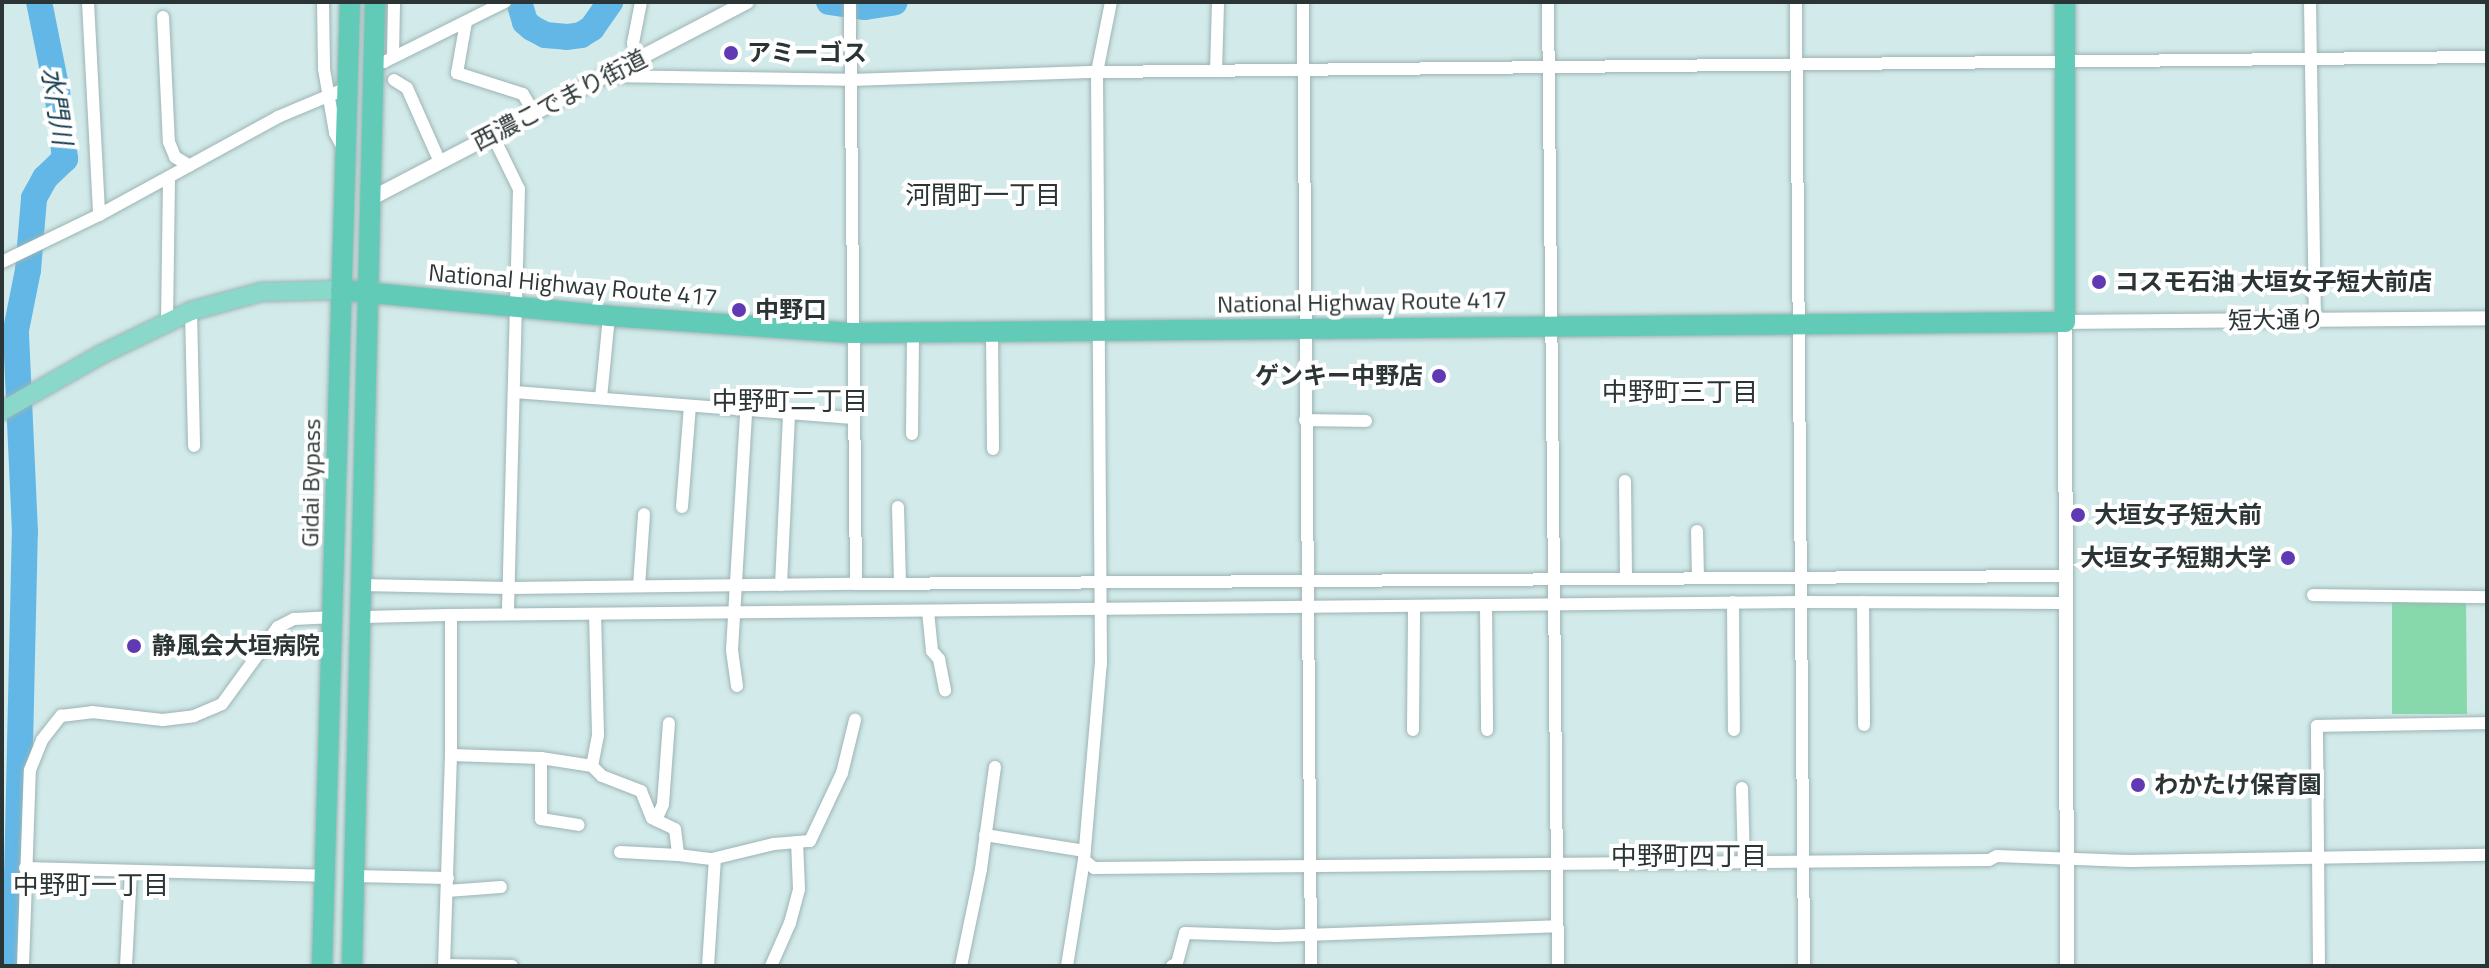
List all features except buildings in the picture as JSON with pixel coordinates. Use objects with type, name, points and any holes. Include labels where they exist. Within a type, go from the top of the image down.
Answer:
[{"type":"highway","name":"Gidai Bypass","points":[[322,966],[334,610],[344,150],[338,90],[350,2]]},
{"type":"highway","points":[[352,966],[372,198],[384,59],[375,2]]},
{"type":"highway","points":[[2065,2],[2065,322]]},
{"type":"highway","name":"National Highway Route 417","points":[[341,290],[609,316],[851,333],[2065,322]]},
{"type":"main road","points":[[5,409],[191,311],[261,292],[301,288],[341,290]]},
{"type":"street","points":[[88,2],[99,215]]},
{"type":"street","points":[[2,262],[40,246],[338,90],[324,69],[323,2]]},
{"type":"street","points":[[384,59],[394,2]]},
{"type":"street","points":[[384,59],[505,2]]},
{"type":"street","points":[[636,60],[633,43],[641,2]]},
{"type":"street","name":"西濃こでまり街道","points":[[372,198],[747,2]]},
{"type":"street","points":[[1067,966],[1084,856],[1101,663],[1097,72],[1111,2]]},
{"type":"street","points":[[1216,71],[1218,2]]},
{"type":"street","points":[[1303,2],[1311,966]]},
{"type":"street","points":[[1548,2],[1558,966]]},
{"type":"street","points":[[1796,2],[1804,966]]},
{"type":"street","points":[[2310,2],[2315,319]]},
{"type":"street","points":[[850,8],[856,584]]},
{"type":"street","points":[[163,17],[169,142],[175,157],[190,166]]},
{"type":"street","points":[[466,22],[457,73],[523,94],[534,113]]},
{"type":"street","points":[[606,76],[850,80],[1097,72],[2487,57]]},
{"type":"street","points":[[394,80],[407,88],[440,162]]},
{"type":"street","points":[[492,134],[519,189],[508,601]]},
{"type":"street","points":[[167,322],[169,177]]},
{"type":"street","points":[[191,311],[194,446]]},
{"type":"street","points":[[601,398],[609,316]]},
{"type":"street","name":"短大通り","points":[[2065,322],[2487,318]]},
{"type":"street","points":[[2065,322],[2063,588],[2067,966]]},
{"type":"street","points":[[992,331],[993,449]]},
{"type":"street","points":[[912,434],[913,332]]},
{"type":"street","points":[[514,392],[854,418]]},
{"type":"street","points":[[682,507],[690,406]]},
{"type":"street","points":[[737,686],[733,643],[746,411]]},
{"type":"street","points":[[781,585],[789,414]]},
{"type":"street","points":[[1305,420],[1366,421]]},
{"type":"street","points":[[1625,481],[1626,579]]},
{"type":"street","points":[[898,507],[900,584]]},
{"type":"street","points":[[639,586],[644,514]]},
{"type":"street","points":[[1697,531],[1698,578]]},
{"type":"street","points":[[360,603],[508,601],[639,586],[735,599],[928,611],[1102,596],[1307,594],[1414,606],[1486,605],[1626,579],[1698,578],[1801,589],[1863,602],[2063,588]]},
{"type":"street","points":[[360,603],[451,615],[508,601],[595,614],[735,599],[781,585],[856,584],[1102,596],[1553,592],[1733,602],[1801,589],[2063,588]]},
{"type":"street","points":[[2313,595],[2487,597]]},
{"type":"street","points":[[1733,602],[1734,730]]},
{"type":"street","points":[[1863,602],[1864,725]]},
{"type":"street","points":[[1486,605],[1487,730]]},
{"type":"street","points":[[1413,730],[1414,606]]},
{"type":"street","points":[[23,966],[30,770],[42,740],[61,716],[92,712],[163,720],[194,716],[222,704],[278,627],[294,619],[334,610]]},
{"type":"street","points":[[928,611],[932,651],[939,659],[945,690]]},
{"type":"street","points":[[592,766],[598,735],[595,614]]},
{"type":"street","points":[[451,615],[451,755],[444,965],[512,966]]},
{"type":"street","points":[[718,644],[733,643]]},
{"type":"street","points":[[620,852],[715,859],[774,844],[810,841],[836,787],[855,720]]},
{"type":"street","points":[[656,820],[663,804],[669,723]]},
{"type":"street","points":[[2319,966],[2317,726],[2487,723]]},
{"type":"street","points":[[451,755],[541,758],[592,766],[602,776],[641,791],[656,820],[675,829],[678,855]]},
{"type":"street","points":[[541,758],[541,819],[579,825]]},
{"type":"street","points":[[961,966],[995,767]]},
{"type":"street","points":[[1742,788],[1744,862]]},
{"type":"street","points":[[985,835],[1084,856],[1094,868],[2065,857],[2130,861],[2487,855]]},
{"type":"street","points":[[771,966],[790,923],[799,889],[797,842]]},
{"type":"street","points":[[708,966],[715,859]]},
{"type":"street","points":[[25,868],[324,876]]},
{"type":"street","points":[[126,966],[131,871]]},
{"type":"street","points":[[354,876],[501,887]]},
{"type":"street","points":[[1172,966],[1177,963],[1185,933],[1276,936],[1557,926]]},
{"type":"green space","points":[[2392,599],[2466,599],[2467,714],[2392,714]]},
{"type":"waterway","name":"水門川","points":[[15,966],[25,532],[16,330],[28,270],[34,198],[45,178],[65,159],[57,91],[39,2]]},
{"type":"waterway","name":"水門川","points":[[519,2],[525,22],[532,28],[545,35],[567,37],[581,35],[592,28],[610,2]]},
{"type":"waterway","name":"水門川","points":[[829,2],[865,7],[895,2]]},
{"type":"place","name":"アミーゴス","points":[[731,53]]},
{"type":"place","name":"コスモ石油 大垣女子短大前店","points":[[2099,282]]},
{"type":"place","name":"中野口","points":[[739,310]]},
{"type":"place","name":"ゲンキー中野店","points":[[1439,376]]},
{"type":"place","name":"大垣女子短大前","points":[[2078,515]]},
{"type":"place","name":"大垣女子短期大学","points":[[2288,558]]},
{"type":"place","name":"静風会大垣病院","points":[[134,646]]},
{"type":"place","name":"わかたけ保育園","points":[[2138,785]]},
{"type":"district","name":"河間町一丁目","points":[[983,195]]},
{"type":"district","name":"中野町三丁目","points":[[1680,392]]},
{"type":"district","name":"中野町二丁目","points":[[790,401]]},
{"type":"district","name":"中野町四丁目","points":[[1689,856]]},
{"type":"district","name":"中野町一丁目","points":[[91,885]]}]
